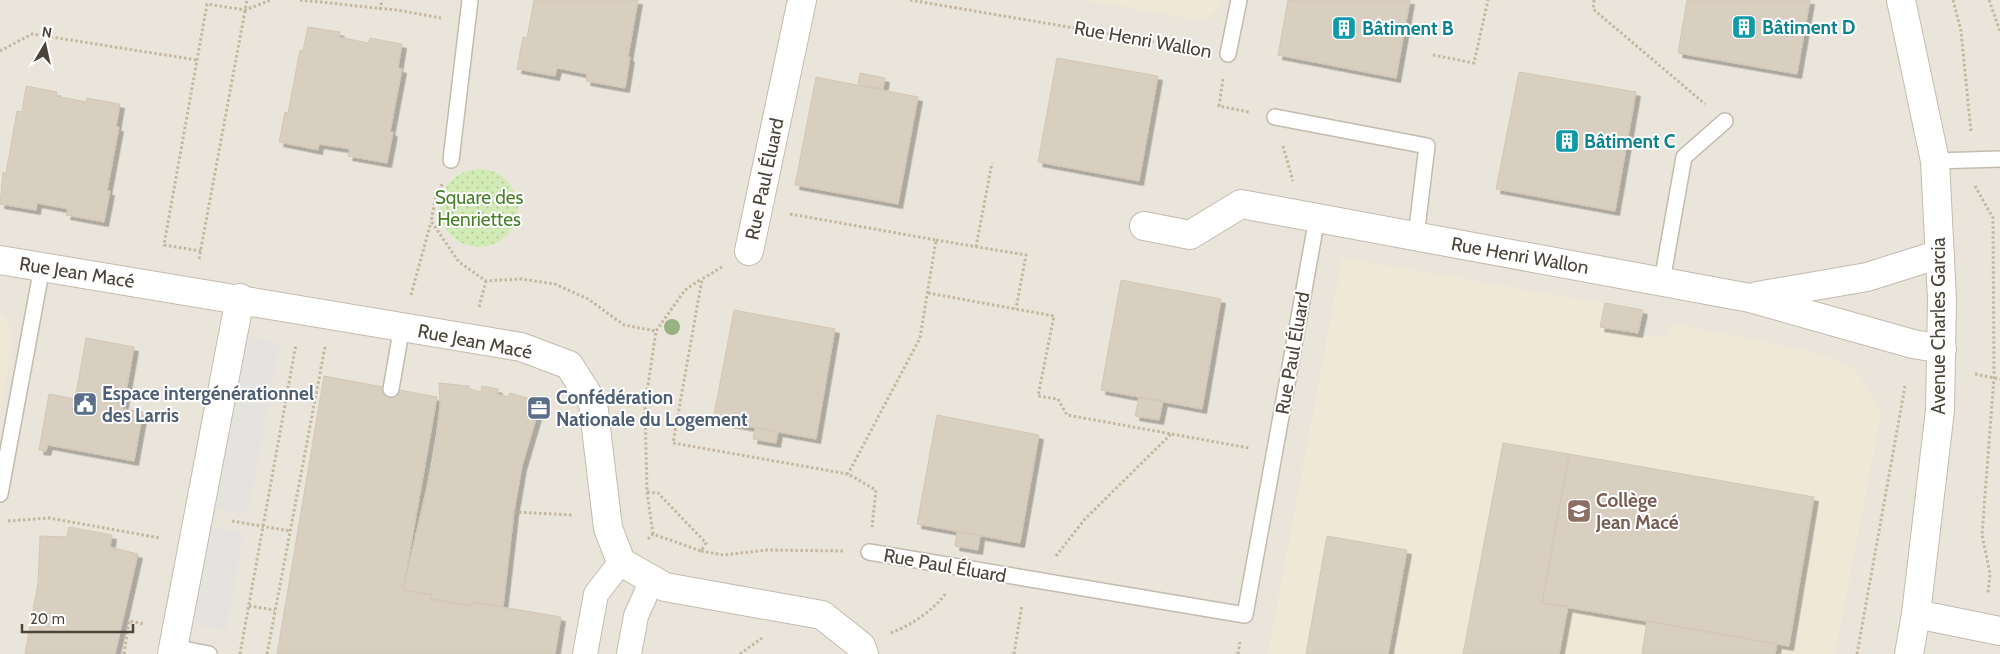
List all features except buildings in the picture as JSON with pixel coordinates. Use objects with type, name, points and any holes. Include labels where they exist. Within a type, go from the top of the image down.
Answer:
[{"type":"street","name":"Rue Paul Éluard","points":[[749,251],[802,0]]},
{"type":"street","name":"Avenue Charles Garcia","points":[[1901,0],[1935,160],[1940,254],[1942,349],[1940,410],[1916,614],[1908,654]]},
{"type":"street","name":"Rue Henri Wallon","points":[[1144,226],[1190,235],[1241,204],[1750,298],[1913,344],[1942,349]]},
{"type":"street","name":"Rue Henri Wallon","points":[[1750,298],[1867,277],[1940,254]]},
{"type":"street","name":"Rue Jean Macé","points":[[0,260],[240,298],[521,346],[568,365],[593,403],[608,528],[621,562]]},
{"type":"street","points":[[172,651],[240,298]]},
{"type":"street","points":[[585,654],[596,594],[621,562],[665,587],[822,615],[862,650]]},
{"type":"street","points":[[629,654],[636,616],[652,580]]},
{"type":"street","points":[[1916,614],[1992,630]]},
{"type":"lane","points":[[451,160],[470,0]]},
{"type":"lane","points":[[1228,54],[1238,0]]},
{"type":"lane","points":[[1275,117],[1427,146],[1416,236]]},
{"type":"lane","points":[[1662,281],[1684,158],[1725,121]]},
{"type":"lane","points":[[1935,160],[2000,159]]},
{"type":"lane","name":"Rue Paul Éluard","points":[[869,552],[1245,615],[1317,218]]},
{"type":"lane","points":[[0,494],[42,267]]},
{"type":"lane","points":[[391,389],[402,326]]},
{"type":"lane","points":[[172,651],[208,654]]},
{"type":"path","points":[[193,291],[247,0]]},
{"type":"path","points":[[201,251],[164,245],[207,4],[245,10],[271,0]]},
{"type":"path","points":[[300,0],[380,10],[397,10],[466,23]]},
{"type":"path","points":[[380,10],[382,0]]},
{"type":"path","name":"Rue Henri Wallon","points":[[910,0],[1228,54],[1219,106],[1275,117]]},
{"type":"path","points":[[1433,55],[1474,63],[1488,0]]},
{"type":"path","points":[[1594,0],[1593,9],[1725,121]]},
{"type":"path","points":[[1953,0],[1961,31],[1975,186],[1992,218],[1994,377],[1982,535],[1990,573],[1992,630]]},
{"type":"path","points":[[1989,0],[2000,31]]},
{"type":"path","points":[[0,51],[32,34],[197,60]]},
{"type":"path","points":[[1275,117],[1294,184],[1290,213]]},
{"type":"path","points":[[402,326],[435,201],[451,160]]},
{"type":"path","points":[[976,247],[992,163]]},
{"type":"path","points":[[758,208],[1026,255],[1016,309]]},
{"type":"path","points":[[431,221],[458,262],[486,281],[521,279],[555,284],[588,299],[624,325],[656,331]]},
{"type":"path","points":[[848,474],[920,338],[928,293],[927,284],[936,240]]},
{"type":"path","name":"Rue Paul Éluard","points":[[749,251],[702,279],[673,443],[848,474],[876,490],[869,552]]},
{"type":"path","points":[[654,534],[648,492],[645,406],[656,331],[685,290],[702,279]]},
{"type":"path","points":[[928,293],[1054,316],[1038,396],[1058,399],[1067,415],[1274,453]]},
{"type":"path","points":[[240,654],[303,309]]},
{"type":"path","points":[[267,654],[332,314]]},
{"type":"path","points":[[1856,654],[1913,344]]},
{"type":"path","points":[[1014,654],[1027,579],[1051,562],[1086,519],[1171,434]]},
{"type":"path","points":[[648,492],[658,493],[706,543],[701,551]]},
{"type":"path","points":[[514,512],[607,517]]},
{"type":"path","points":[[199,515],[290,531]]},
{"type":"path","points":[[0,522],[49,518],[193,544]]},
{"type":"path","points":[[654,534],[701,551],[724,555],[767,550],[869,552]]},
{"type":"path","points":[[621,562],[654,534]]},
{"type":"path","points":[[862,650],[910,625],[941,600],[963,568]]},
{"type":"path","points":[[249,606],[275,610]]},
{"type":"path","points":[[124,654],[129,621],[150,625]]},
{"type":"shaded area","points":[[0,0],[2000,0],[2000,654],[0,654]]},
{"type":"shaded area","points":[[1085,0],[1222,0],[1221,6],[1215,12],[1207,19],[1200,20]]},
{"type":"shaded area","name":"Collège Jean Macé","points":[[1342,258],[1643,310],[1639,334],[1668,338],[1671,323],[1813,352],[1852,367],[1866,384],[1881,414],[1835,654],[1268,654]]},
{"type":"shaded area","points":[[0,315],[7,320],[13,336],[0,416]]},
{"type":"shaded area","points":[[248,337],[280,343],[248,514],[216,508]]},
{"type":"shaded area","points":[[212,527],[244,533],[226,631],[194,624]]},
{"type":"green space","name":"Square des Henriettes","points":[[479,169],[494,172],[507,180],[515,193],[518,208],[515,223],[507,236],[494,244],[479,247],[464,244],[451,236],[443,223],[440,208],[443,193],[451,180],[464,172]]},
{"type":"place","name":"Bâtiment D","points":[[1744,27]]},
{"type":"place","name":"Bâtiment B","points":[[1344,28]]},
{"type":"place","name":"Bâtiment C","points":[[1567,141]]},
{"type":"place","name":"Espace intergénérationnel des Larris","points":[[85,404]]},
{"type":"place","name":"Confédération Nationale du Logement","points":[[539,408]]},
{"type":"place","name":"Collège Jean Macé","points":[[1579,511]]}]
